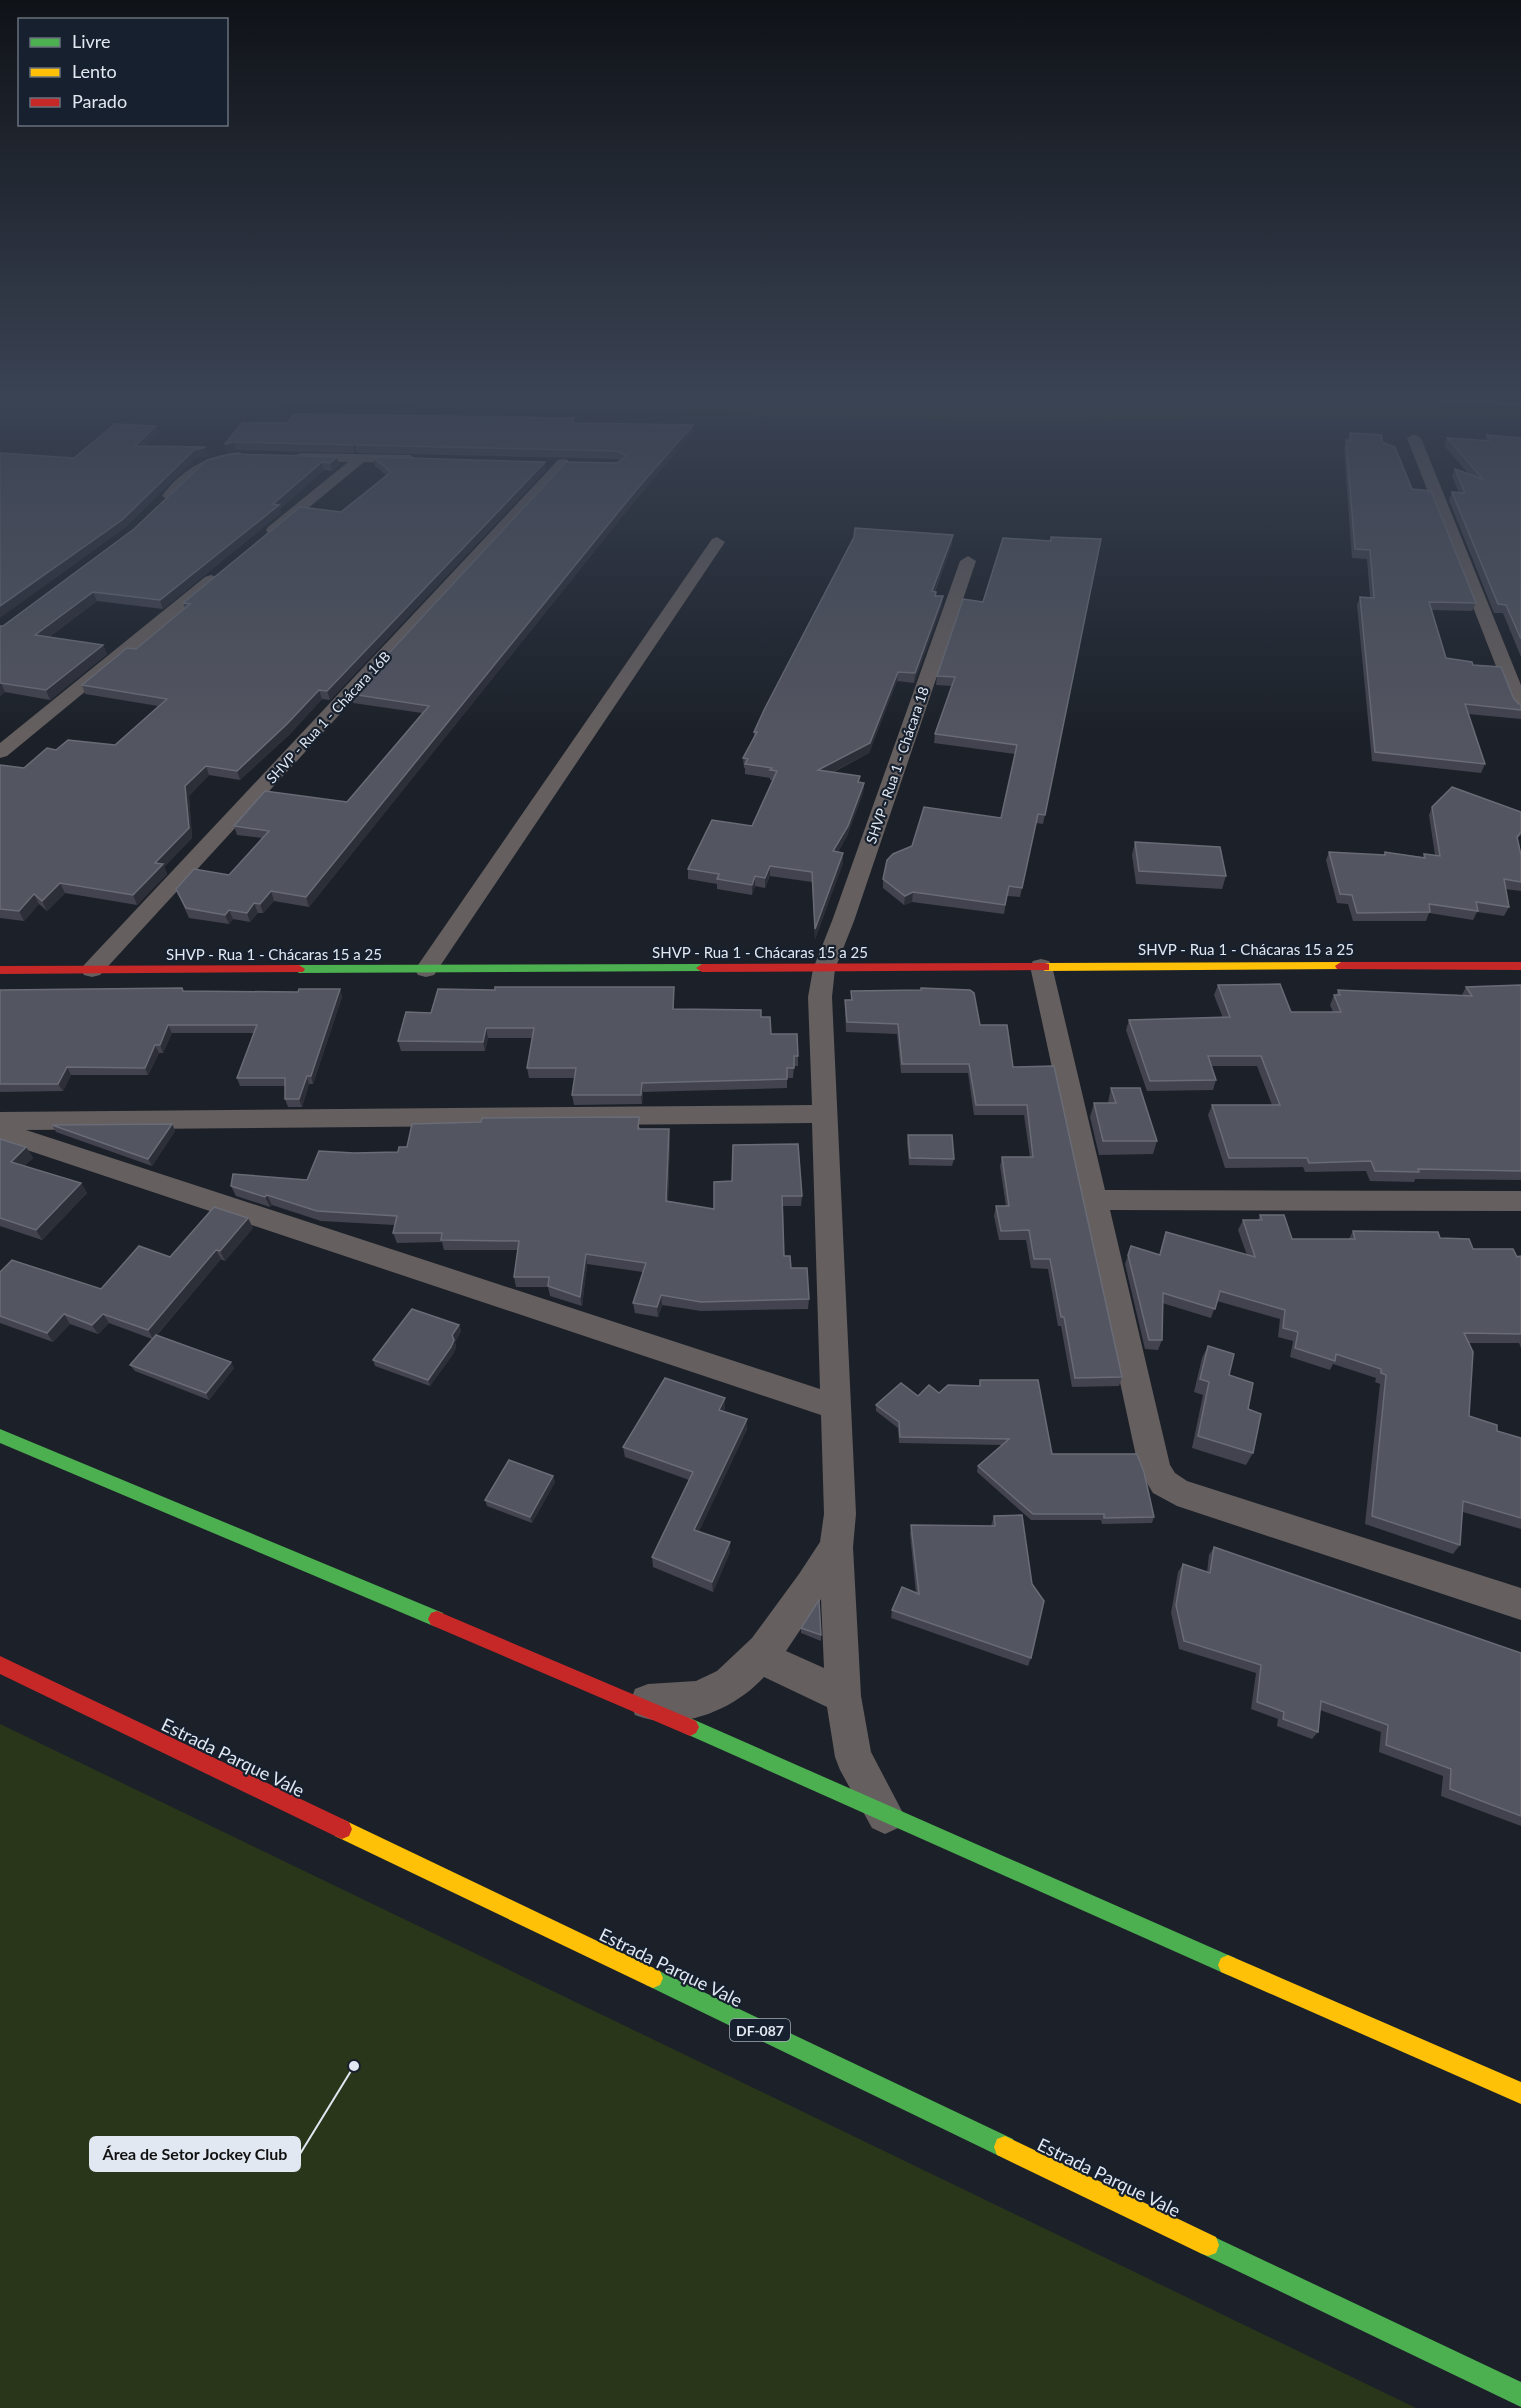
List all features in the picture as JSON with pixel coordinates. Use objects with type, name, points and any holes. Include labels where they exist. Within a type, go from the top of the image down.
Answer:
[{"type":"main road","name":"SHVP - Rua 1 - Chácaras 15 a 25","points":[[0,970],[1521,966]]},
{"type":"main road","points":[[0,1436],[635,1702],[885,1815],[1521,2093]]},
{"type":"main road","name":"Estrada Parque Vale","points":[[0,1665],[1521,2395]]},
{"type":"street","points":[[259,541],[298,509]]},
{"type":"street","name":"SHVP - Rua 1 - Chácara 16B","points":[[92,970],[524,509]]},
{"type":"street","points":[[1442,509],[1521,707]]},
{"type":"street","points":[[426,970],[717,542]]},
{"type":"street","name":"SHVP - Rua 1 - Chácara 18","points":[[885,1815],[853,1757],[843,1696],[836,1547],[840,1514],[820,997],[824,969],[969,561]]},
{"type":"street","points":[[0,752],[222,571]]},
{"type":"street","points":[[1041,966],[1155,1470],[1164,1483],[1177,1492],[1521,1604]]},
{"type":"street","points":[[0,1121],[824,1114]]},
{"type":"street","points":[[0,1131],[835,1407]]},
{"type":"street","points":[[1093,1200],[1521,1201]]},
{"type":"street","points":[[635,1702],[688,1701],[712,1694],[734,1682],[759,1656],[836,1547]]},
{"type":"street","points":[[759,1656],[843,1696]]},
{"type":"green space","points":[[0,1724],[1416,2408],[0,2408]]},
{"type":"building","points":[[0,509],[133,509],[122,520],[0,606]]},
{"type":"building","points":[[155,509],[274,509],[160,600],[93,592],[35,635],[103,645],[46,690],[0,683],[0,626],[134,529]]},
{"type":"building","points":[[297,509],[341,512],[344,509],[500,509],[327,691],[319,690],[237,771],[206,766],[185,786],[189,828],[155,863],[163,864],[133,895],[60,883],[42,901],[34,894],[19,911],[0,909],[0,765],[24,768],[47,748],[56,750],[68,740],[115,745],[167,699],[82,685],[127,648],[136,649],[190,604],[183,603]]},
{"type":"building","points":[[522,509],[620,509],[306,897],[271,891],[260,904],[254,903],[247,913],[229,910],[225,915],[186,908],[176,889],[194,869],[229,875],[269,831],[234,826],[265,791],[347,802],[429,706],[351,694]]},
{"type":"building","points":[[1352,509],[1438,509],[1476,603],[1429,602],[1446,658],[1472,662],[1473,665],[1501,667],[1514,699],[1521,704],[1521,710],[1465,704],[1485,764],[1375,752],[1360,597],[1374,598],[1370,550],[1355,549]]},
{"type":"building","points":[[1459,509],[1521,509],[1521,639],[1506,605],[1498,604]]},
{"type":"building","points":[[855,528],[953,535],[932,591],[936,592],[935,596],[943,596],[915,673],[898,672],[870,743],[818,770],[860,776],[858,782],[864,783],[848,826],[833,851],[843,853],[815,929],[812,872],[770,866],[765,878],[755,876],[752,885],[717,879],[719,874],[688,869],[712,820],[752,826],[777,771],[770,770],[772,768],[745,764],[748,759],[743,758],[757,732],[754,732],[764,710],[854,537]]},
{"type":"building","points":[[1051,537],[1101,539],[1045,815],[1038,814],[1022,888],[1009,886],[1005,905],[913,892],[905,896],[883,879],[887,860],[893,854],[912,846],[924,807],[1001,818],[1017,745],[935,734],[955,677],[937,676],[963,599],[983,602],[1003,538],[1051,541]]},
{"type":"building","points":[[1452,787],[1521,812],[1521,832],[1517,837],[1521,855],[1521,882],[1504,879],[1509,907],[1476,902],[1478,911],[1429,904],[1430,912],[1357,913],[1352,895],[1340,894],[1329,852],[1385,855],[1385,852],[1425,858],[1424,854],[1440,856],[1432,807]]},
{"type":"building","points":[[1135,842],[1220,847],[1226,876],[1139,871]]},
{"type":"building","points":[[1280,984],[1291,1012],[1341,1012],[1334,995],[1340,995],[1338,990],[1472,996],[1466,987],[1521,985],[1521,1171],[1418,1169],[1419,1172],[1375,1171],[1371,1161],[1309,1163],[1307,1158],[1229,1158],[1212,1105],[1280,1105],[1261,1056],[1208,1056],[1216,1080],[1150,1081],[1129,1020],[1230,1017],[1218,985]]},
{"type":"building","points":[[495,987],[674,987],[673,1009],[761,1010],[761,1017],[770,1017],[771,1034],[797,1034],[798,1056],[794,1056],[794,1068],[787,1068],[787,1079],[642,1083],[641,1095],[572,1095],[576,1068],[527,1068],[534,1028],[486,1028],[483,1042],[398,1041],[406,1012],[431,1013],[438,989],[495,990]]},
{"type":"building","points":[[182,988],[183,991],[298,992],[299,989],[340,989],[311,1076],[307,1076],[299,1099],[285,1099],[285,1078],[237,1078],[257,1025],[168,1025],[160,1045],[155,1045],[145,1068],[67,1067],[58,1084],[0,1084],[0,990]]},
{"type":"building","points":[[921,988],[970,990],[974,993],[980,1025],[1007,1025],[1013,1067],[1054,1066],[1122,1377],[1075,1378],[1050,1259],[1034,1259],[1029,1230],[1001,1231],[996,1206],[1009,1206],[1002,1157],[1033,1157],[1027,1105],[976,1105],[969,1064],[902,1064],[898,1024],[847,1022],[845,1000],[852,1000],[851,991],[921,990]]},
{"type":"building","points":[[1111,1088],[1140,1088],[1157,1141],[1103,1141],[1094,1103],[1116,1103]]},
{"type":"building","points":[[639,1117],[638,1129],[669,1129],[666,1201],[714,1209],[714,1182],[732,1181],[733,1145],[798,1144],[802,1196],[782,1196],[784,1256],[790,1256],[791,1268],[807,1268],[809,1299],[701,1302],[661,1295],[657,1307],[633,1303],[646,1263],[586,1254],[580,1297],[548,1286],[549,1277],[514,1277],[519,1241],[441,1240],[442,1233],[393,1233],[397,1216],[317,1211],[231,1186],[233,1174],[307,1180],[319,1151],[398,1152],[399,1147],[407,1147],[412,1124],[481,1122],[482,1118]]},
{"type":"building","points":[[172,1124],[148,1159],[52,1125]]},
{"type":"building","points":[[908,1135],[952,1135],[954,1159],[910,1158]]},
{"type":"building","points":[[0,1139],[26,1147],[11,1162],[81,1183],[36,1230],[0,1218]]},
{"type":"building","points":[[214,1207],[248,1218],[220,1251],[216,1250],[148,1330],[103,1314],[92,1325],[64,1314],[47,1333],[0,1316],[0,1272],[12,1260],[101,1289],[139,1246],[170,1257]]},
{"type":"building","points":[[1260,1215],[1284,1215],[1292,1239],[1355,1239],[1353,1231],[1438,1232],[1440,1238],[1469,1239],[1473,1249],[1513,1249],[1517,1257],[1521,1256],[1521,1334],[1464,1333],[1473,1352],[1469,1416],[1497,1425],[1497,1431],[1521,1438],[1521,1518],[1463,1501],[1460,1545],[1372,1516],[1386,1375],[1381,1373],[1381,1369],[1336,1354],[1335,1361],[1295,1348],[1298,1332],[1283,1328],[1285,1310],[1220,1291],[1215,1309],[1163,1293],[1162,1340],[1149,1340],[1128,1255],[1131,1246],[1160,1255],[1166,1232],[1255,1257],[1243,1220],[1262,1220]]},
{"type":"building","points":[[412,1309],[459,1325],[452,1335],[454,1340],[451,1347],[428,1380],[373,1360]]},
{"type":"building","points":[[156,1335],[231,1362],[206,1393],[130,1365]]},
{"type":"building","points":[[1208,1346],[1234,1354],[1229,1375],[1253,1383],[1248,1409],[1261,1414],[1253,1453],[1198,1436],[1209,1382],[1200,1379]]},
{"type":"building","points":[[665,1378],[725,1398],[719,1410],[747,1419],[694,1530],[730,1542],[712,1582],[652,1557],[693,1472],[623,1447]]},
{"type":"building","points":[[980,1380],[1038,1380],[1052,1454],[1137,1454],[1144,1472],[1154,1517],[1104,1518],[1104,1514],[1033,1514],[978,1466],[1009,1439],[900,1437],[899,1422],[876,1405],[901,1383],[918,1396],[929,1385],[939,1393],[948,1385],[980,1386]]},
{"type":"building","points":[[509,1460],[553,1476],[530,1517],[485,1500]]},
{"type":"building","points":[[1022,1515],[1032,1584],[1044,1601],[1031,1658],[892,1610],[902,1587],[919,1594],[911,1525],[995,1526],[994,1516]]},
{"type":"building","points":[[1214,1547],[1521,1653],[1521,1816],[1450,1789],[1451,1769],[1386,1745],[1388,1725],[1321,1701],[1318,1732],[1283,1719],[1284,1712],[1257,1702],[1261,1665],[1184,1641],[1176,1605],[1183,1564],[1210,1573]]},
{"type":"building","points":[[819,1600],[821,1635],[801,1628]]},
{"type":"traffic: fast","points":[[299,969],[702,968]]},
{"type":"traffic: fast","points":[[0,1436],[437,1619]]},
{"type":"traffic: fast","points":[[690,1727],[1228,1965]]},
{"type":"traffic: fast","points":[[653,1978],[1005,2147]]},
{"type":"traffic: fast","points":[[1208,2245],[1521,2395]]},
{"type":"traffic: slow","points":[[1045,967],[1341,966]]},
{"type":"traffic: slow","points":[[342,1829],[653,1978]]},
{"type":"traffic: slow","points":[[1228,1965],[1521,2093]]},
{"type":"traffic: slow","points":[[1005,2147],[1208,2245]]},
{"type":"traffic: jam","points":[[1341,966],[1521,966]]},
{"type":"traffic: jam","points":[[702,968],[1045,967]]},
{"type":"traffic: jam","points":[[0,970],[299,969]]},
{"type":"traffic: jam","points":[[437,1619],[690,1727]]},
{"type":"traffic: jam","points":[[0,1665],[342,1829]]},
{"type":"place","name":"Área de Setor Jockey Club","points":[[354,2066]]}]
